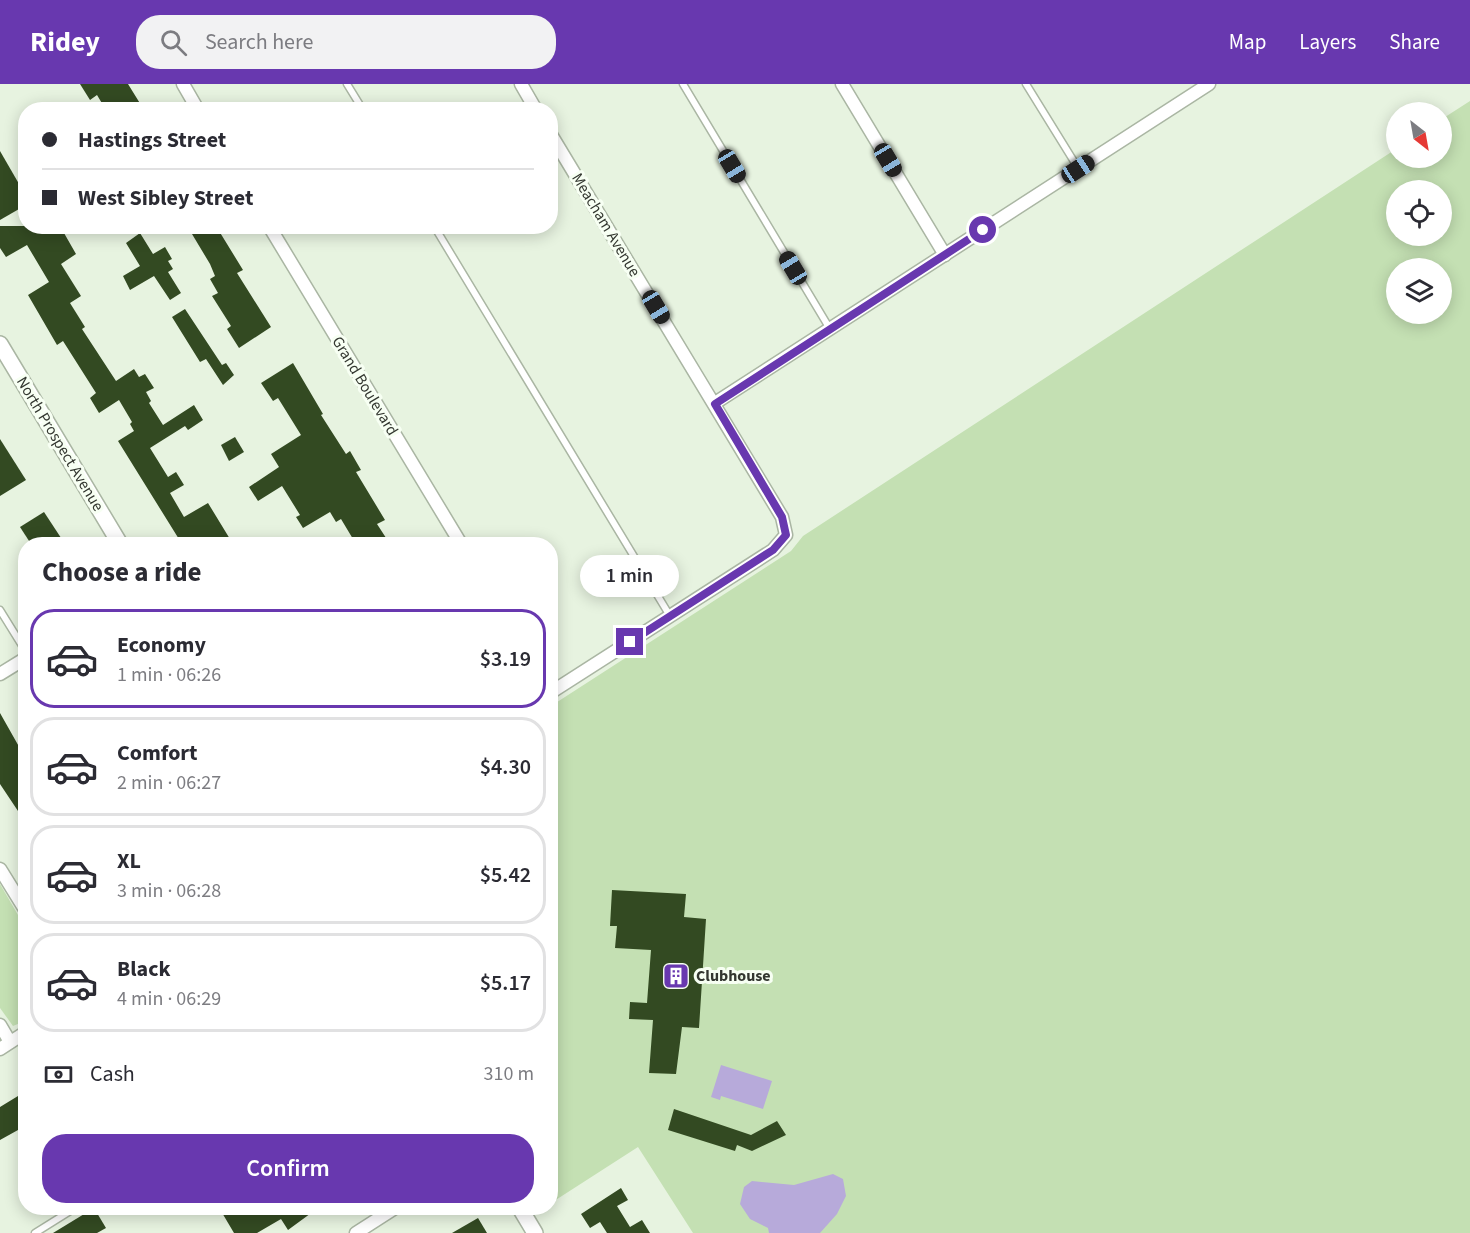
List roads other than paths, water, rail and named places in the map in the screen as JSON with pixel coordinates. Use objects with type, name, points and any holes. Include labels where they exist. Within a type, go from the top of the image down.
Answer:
[{"type":"street","points":[[183,84],[193,102]]},
{"type":"street","points":[[521,84],[531,102]]},
{"type":"street","points":[[842,84],[945,255]]},
{"type":"street","points":[[715,404],[1209,84]]},
{"type":"street","name":"Meacham Avenue","points":[[558,146],[782,517],[786,535],[773,550],[670,616]]},
{"type":"street","name":"Grand Boulevard","points":[[274,234],[457,537]]},
{"type":"street","name":"North Prospect Avenue","points":[[0,344],[116,537]]},
{"type":"street","points":[[558,688],[670,616]]},
{"type":"street","points":[[0,674],[18,663]]},
{"type":"street","points":[[0,869],[18,898]]},
{"type":"street","points":[[0,1025],[5,1045],[18,1037]]},
{"type":"street","points":[[356,1233],[384,1215]]},
{"type":"street","points":[[524,1215],[536,1233]]},
{"type":"lane","points":[[347,84],[358,102]]},
{"type":"lane","points":[[683,84],[830,329]]},
{"type":"lane","points":[[1026,84],[1078,169]]},
{"type":"lane","points":[[439,234],[670,616]]},
{"type":"lane","points":[[0,610],[18,639]]},
{"type":"lane","points":[[35,1233],[64,1215]]},
{"type":"place","name":"Clubhouse","points":[[676,976]]}]
